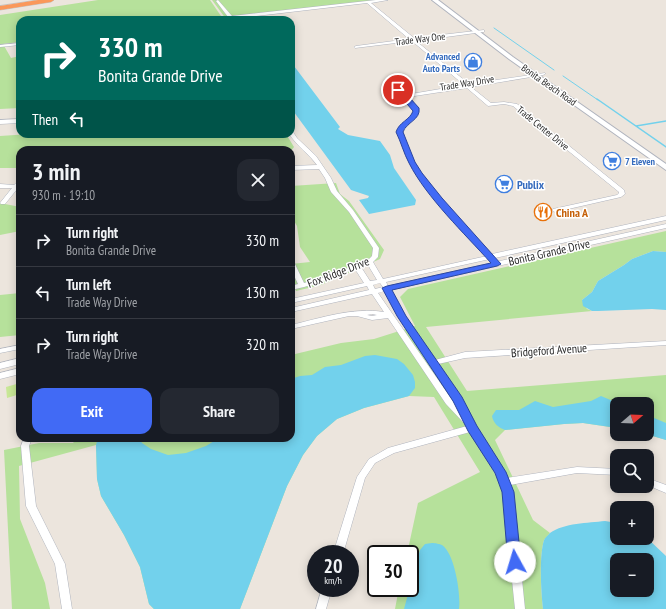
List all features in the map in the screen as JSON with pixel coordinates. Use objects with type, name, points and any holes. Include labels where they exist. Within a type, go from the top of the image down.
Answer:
[{"type":"highway","points":[[0,2],[16,0]]},
{"type":"highway","points":[[0,8],[51,0]]},
{"type":"street","points":[[253,16],[386,0]]},
{"type":"street","name":"Bonita Beach Road","points":[[435,0],[666,168]]},
{"type":"street","name":"Bonita Beach Road","points":[[443,0],[478,30]]},
{"type":"street","points":[[218,1],[226,16]]},
{"type":"street","name":"Trade Center Drive","points":[[368,2],[490,105],[504,103],[515,105],[622,191],[622,194],[619,196],[555,210]]},
{"type":"street","name":"Trade Way One","points":[[355,46],[478,30]]},
{"type":"street","points":[[0,46],[16,44]]},
{"type":"street","name":"Bonita Beach Road","points":[[537,75],[666,160]]},
{"type":"street","name":"Trade Way Drive","points":[[497,264],[439,200],[418,173],[400,132],[401,128],[414,117],[417,111],[402,93],[537,75]]},
{"type":"street","points":[[0,122],[16,121]]},
{"type":"street","name":"Fox Ridge Drive","points":[[294,138],[310,152],[321,167],[334,192],[351,211],[376,248],[375,256],[369,262],[295,287]]},
{"type":"street","points":[[295,168],[321,167]]},
{"type":"street","points":[[0,186],[16,187]]},
{"type":"street","points":[[3,203],[16,187]]},
{"type":"street","name":"Bonita Grande Drive","points":[[295,300],[666,218]]},
{"type":"street","name":"Bonita Grande Drive","points":[[295,309],[666,226]]},
{"type":"street","points":[[369,262],[387,288],[400,313],[458,399],[472,428],[505,482],[508,492],[520,609]]},
{"type":"street","points":[[357,267],[449,402],[472,428]]},
{"type":"street","points":[[295,271],[302,286]]},
{"type":"street","points":[[295,326],[349,314],[358,314],[372,318],[383,318],[400,313]]},
{"type":"street","name":"Bridgeford Avenue","points":[[433,363],[465,355],[666,343]]},
{"type":"street","points":[[0,351],[16,347]]},
{"type":"street","points":[[0,366],[16,362]]},
{"type":"street","points":[[0,376],[16,372]]},
{"type":"street","points":[[341,545],[361,477],[372,461],[379,456],[402,446],[472,428]]},
{"type":"street","points":[[26,442],[25,446],[31,506],[60,564],[67,609]]},
{"type":"street","points":[[505,482],[578,470],[610,472]]},
{"type":"street","points":[[654,484],[666,489]]},
{"type":"street","points":[[321,609],[324,597]]},
{"type":"green space","points":[[98,0],[210,0],[221,16],[16,16],[16,42],[3,44],[11,58],[16,57],[16,108],[0,109],[0,15]]},
{"type":"green space","points":[[212,0],[380,0],[250,16],[224,16]]},
{"type":"green space","points":[[16,135],[16,138],[288,138],[293,146],[16,146],[16,168],[0,168],[0,136]]},
{"type":"green space","points":[[336,183],[340,194],[349,201],[384,250],[380,259],[321,285],[296,291],[295,264],[310,262],[300,247],[297,226],[295,223],[295,186]]},
{"type":"green space","points":[[0,203],[16,206],[16,232],[0,235]]},
{"type":"green space","points":[[666,231],[666,252],[653,251],[632,259],[598,281],[592,292],[582,300],[587,309],[592,311],[426,327],[467,391],[666,375],[666,440],[654,436],[654,397],[610,397],[610,427],[583,423],[505,430],[495,440],[533,520],[550,533],[544,540],[541,556],[543,609],[395,609],[397,597],[419,597],[419,545],[409,545],[418,503],[480,472],[434,397],[409,396],[364,408],[337,419],[317,436],[303,455],[287,486],[240,609],[154,609],[149,604],[140,567],[124,535],[101,496],[97,479],[96,445],[19,466],[20,519],[45,583],[50,609],[12,609],[4,450],[39,443],[74,442],[295,442],[295,354],[341,343],[374,339],[415,326],[400,297],[408,289]]},
{"type":"green space","points":[[16,293],[16,335],[0,337],[0,295]]},
{"type":"green space","points":[[16,384],[16,395],[7,398],[6,387]]},
{"type":"water","points":[[295,67],[340,127],[338,129],[348,135],[380,141],[390,155],[394,168],[416,200],[415,205],[369,214],[359,200],[368,198],[369,196],[351,190],[295,113]]},
{"type":"water","points":[[653,251],[666,252],[666,310],[592,311],[583,306],[582,300],[592,292],[598,281],[632,259]]},
{"type":"water","points":[[375,355],[397,359],[404,364],[413,375],[415,388],[409,396],[364,408],[337,419],[317,436],[303,455],[287,486],[240,609],[154,609],[149,604],[140,567],[124,535],[101,496],[97,479],[97,442],[141,442],[151,449],[168,455],[186,453],[206,446],[212,442],[295,442],[295,378],[312,375],[325,367],[341,365],[365,356]]},
{"type":"water","points":[[601,396],[610,400],[610,427],[583,423],[505,430],[497,425],[492,416],[496,410],[519,410],[535,401],[553,407],[591,401]]},
{"type":"water","points":[[654,418],[666,423],[666,440],[654,436]]},
{"type":"water","points":[[610,522],[610,545],[654,545],[666,556],[666,609],[543,609],[541,564],[544,539],[550,533],[562,527],[576,524]]},
{"type":"water","points":[[432,543],[442,545],[447,550],[456,575],[459,594],[459,609],[404,609],[407,597],[419,597],[419,554],[425,544]]},
{"type":"waterway","points":[[494,28],[554,70]]},
{"type":"waterway","points":[[563,76],[598,100]]},
{"type":"waterway","points":[[597,99],[666,147]]},
{"type":"waterway","points":[[636,126],[666,121]]},
{"type":"place","name":"Advanced Auto Parts","points":[[473,62]]},
{"type":"place","name":"7 Eleven","points":[[612,161]]},
{"type":"place","name":"Publix","points":[[504,184]]},
{"type":"place","name":"China A","points":[[543,212]]},
{"type":"route","points":[[398,90],[416,108],[417,111],[414,117],[401,128],[400,132],[401,138],[418,173],[439,200],[497,264],[387,288],[402,316],[458,399],[472,428],[505,482],[508,492],[515,562]]}]
